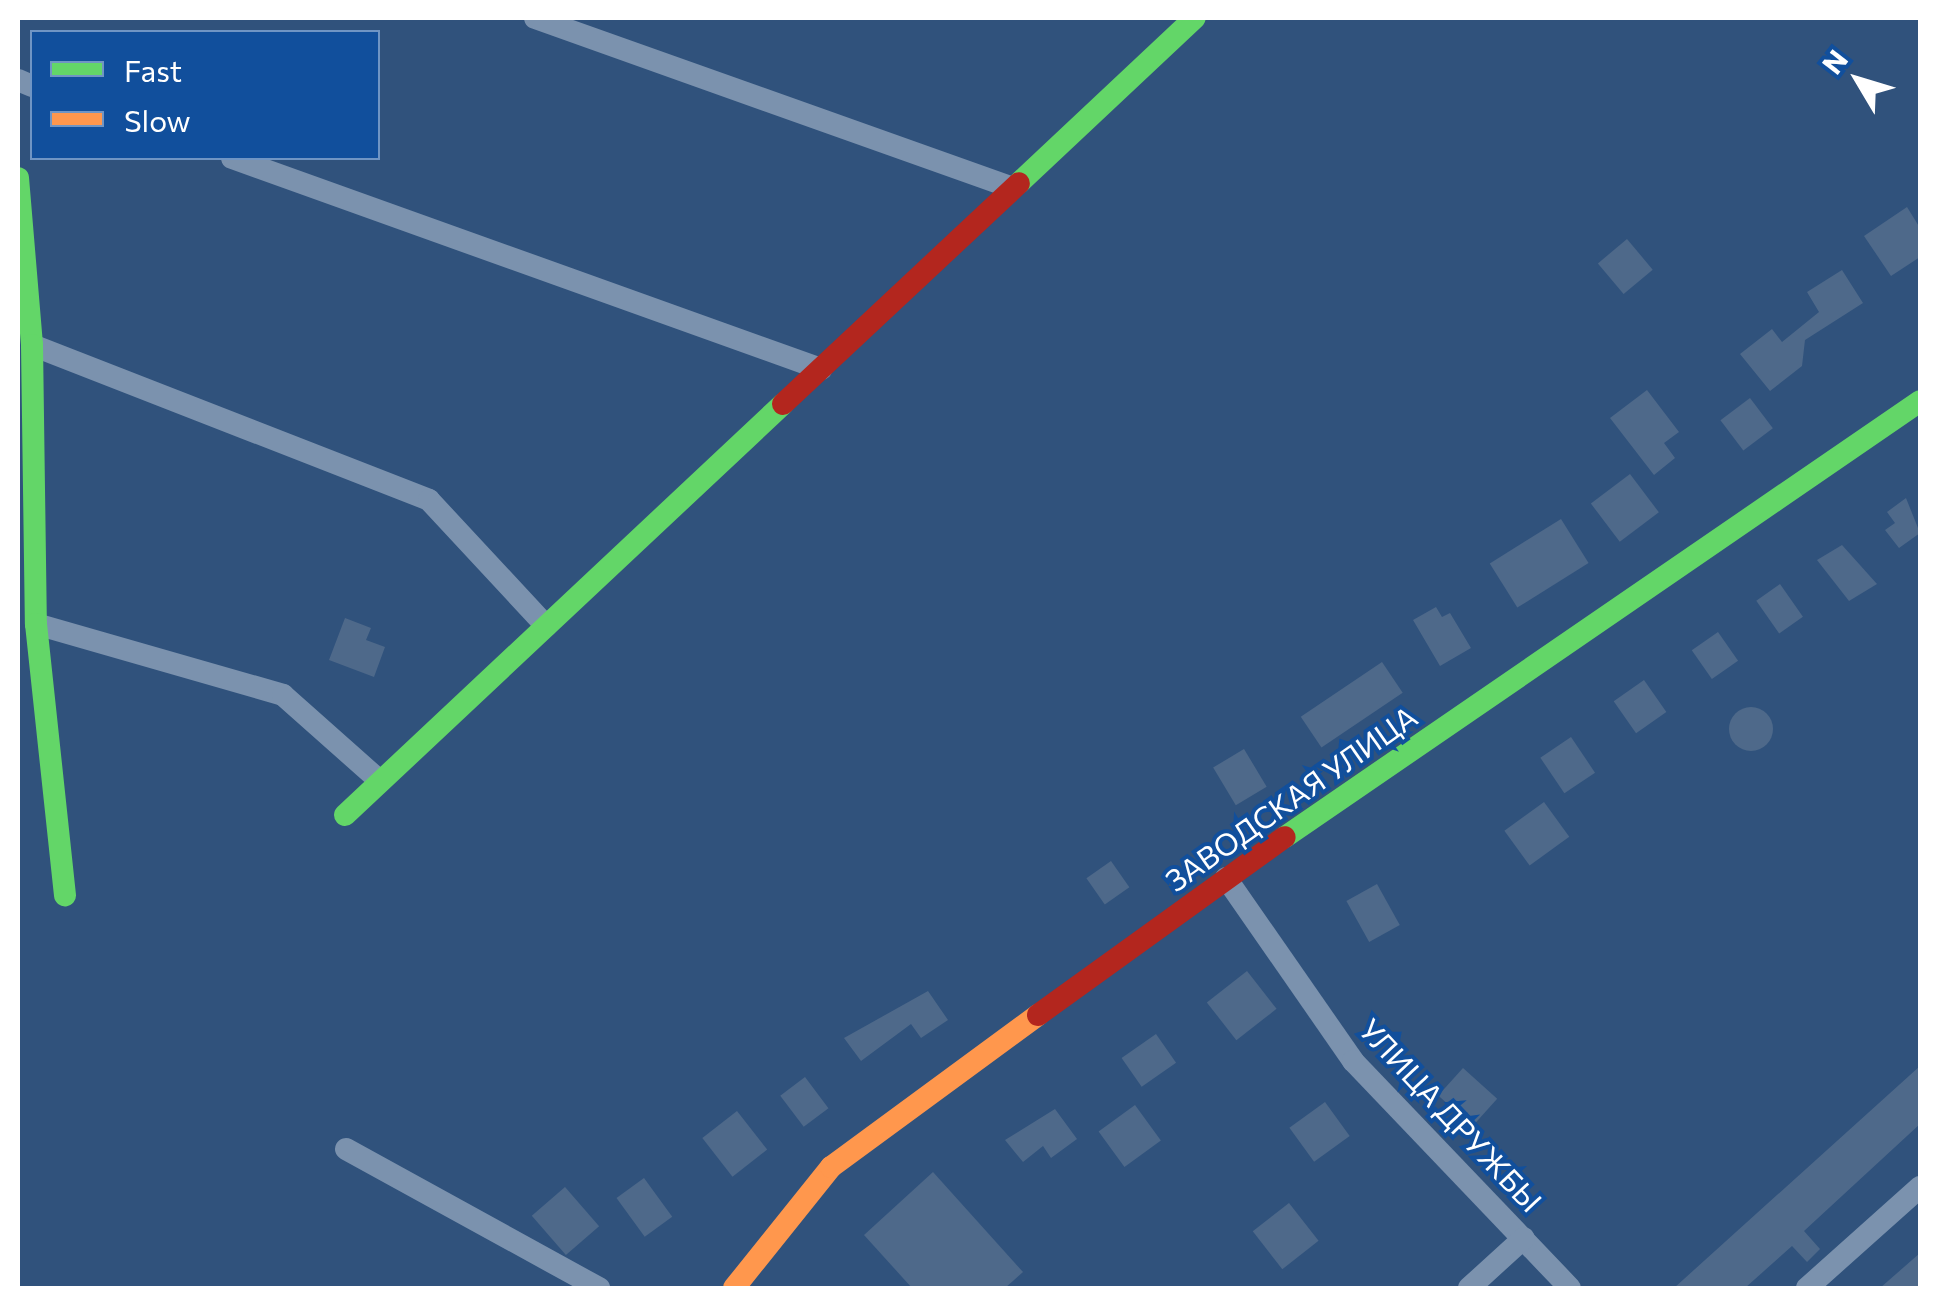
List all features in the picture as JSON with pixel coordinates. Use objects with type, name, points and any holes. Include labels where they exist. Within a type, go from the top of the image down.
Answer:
[{"type":"street","points":[[535,18],[1013,188]]},
{"type":"street","points":[[345,814],[1195,18]]},
{"type":"street","points":[[238,160],[820,368]]},
{"type":"street","points":[[18,178],[32,345],[36,624],[65,895]]},
{"type":"street","points":[[32,345],[429,500],[546,626]]},
{"type":"street","name":"ЗАВОДСКАЯ УЛИЦА","points":[[734,1288],[831,1166],[1226,878],[1920,400]]},
{"type":"street","points":[[36,624],[283,696],[380,782]]},
{"type":"street","name":"УЛИЦА ДРУЖБЫ","points":[[1226,878],[1353,1061],[1570,1288]]},
{"type":"street","points":[[346,1149],[599,1288]]},
{"type":"street","points":[[1806,1288],[1920,1186]]},
{"type":"street","points":[[1469,1288],[1524,1238]]},
{"type":"building","points":[[1907,207],[1920,228],[1920,257],[1891,276],[1864,236]]},
{"type":"building","points":[[1627,239],[1653,270],[1624,294],[1598,263]]},
{"type":"building","points":[[1842,270],[1863,303],[1805,340],[1802,366],[1770,391],[1740,354],[1772,329],[1782,342],[1819,312],[1807,292]]},
{"type":"building","points":[[1647,390],[1679,432],[1664,443],[1675,458],[1654,475],[1610,418]]},
{"type":"building","points":[[1750,398],[1773,428],[1743,451],[1720,420]]},
{"type":"building","points":[[1630,474],[1659,512],[1620,542],[1591,503]]},
{"type":"building","points":[[1906,498],[1920,533],[1899,548],[1885,530],[1895,523],[1887,512]]},
{"type":"building","points":[[1561,519],[1589,563],[1517,608],[1490,564]]},
{"type":"building","points":[[1842,545],[1877,584],[1849,601],[1817,560]]},
{"type":"building","points":[[1780,584],[1803,617],[1779,633],[1756,601]]},
{"type":"building","points":[[1436,607],[1442,617],[1450,613],[1471,648],[1440,666],[1413,620]]},
{"type":"building","points":[[345,618],[371,628],[366,640],[385,647],[374,677],[329,660]]},
{"type":"building","points":[[1718,632],[1738,661],[1712,679],[1692,650]]},
{"type":"building","points":[[1382,662],[1403,693],[1321,747],[1301,717]]},
{"type":"building","points":[[1644,680],[1666,712],[1636,733],[1614,701]]},
{"type":"building","points":[[1751,707],[1767,713],[1773,729],[1767,745],[1751,751],[1735,745],[1729,729],[1735,713]]},
{"type":"building","points":[[1571,737],[1595,773],[1564,793],[1540,758]]},
{"type":"building","points":[[1244,749],[1267,787],[1236,805],[1213,768]]},
{"type":"building","points":[[1544,802],[1569,837],[1530,866],[1504,831]]},
{"type":"building","points":[[1111,861],[1129,887],[1105,904],[1086,878]]},
{"type":"building","points":[[1377,884],[1400,925],[1369,942],[1346,901]]},
{"type":"building","points":[[1247,971],[1277,1009],[1236,1040],[1207,1002]]},
{"type":"building","points":[[928,991],[948,1020],[921,1038],[911,1024],[861,1061],[844,1038]]},
{"type":"building","points":[[1156,1034],[1176,1063],[1142,1087],[1122,1058]]},
{"type":"building","points":[[1920,1066],[1920,1124],[1804,1231],[1820,1249],[1807,1262],[1792,1246],[1745,1288],[1674,1288]]},
{"type":"building","points":[[1463,1068],[1497,1099],[1472,1126],[1438,1095]]},
{"type":"building","points":[[805,1077],[828,1108],[804,1127],[780,1096]]},
{"type":"building","points":[[1325,1102],[1350,1136],[1314,1162],[1289,1128]]},
{"type":"building","points":[[1135,1105],[1161,1141],[1124,1167],[1099,1131]]},
{"type":"building","points":[[1055,1109],[1077,1139],[1051,1158],[1043,1146],[1023,1162],[1005,1140]]},
{"type":"building","points":[[737,1111],[767,1150],[732,1177],[702,1138]]},
{"type":"building","points":[[933,1172],[1023,1272],[1005,1288],[912,1288],[864,1235]]},
{"type":"building","points":[[644,1178],[672,1217],[645,1237],[616,1198]]},
{"type":"building","points":[[565,1187],[599,1226],[566,1255],[532,1216]]},
{"type":"building","points":[[1289,1203],[1319,1241],[1282,1269],[1253,1231]]},
{"type":"building","points":[[1920,1253],[1920,1288],[1880,1288]]},
{"type":"traffic: fast","points":[[1019,183],[1195,18]]},
{"type":"traffic: fast","points":[[18,178],[32,345],[36,624],[65,895]]},
{"type":"traffic: fast","points":[[1285,837],[1920,401]]},
{"type":"traffic: fast","points":[[345,815],[783,404]]},
{"type":"traffic: slow","points":[[734,1288],[831,1167],[1038,1015]]},
{"type":"traffic: jam","points":[[783,404],[1019,183]]},
{"type":"traffic: jam","points":[[1038,1015],[1285,837]]}]
